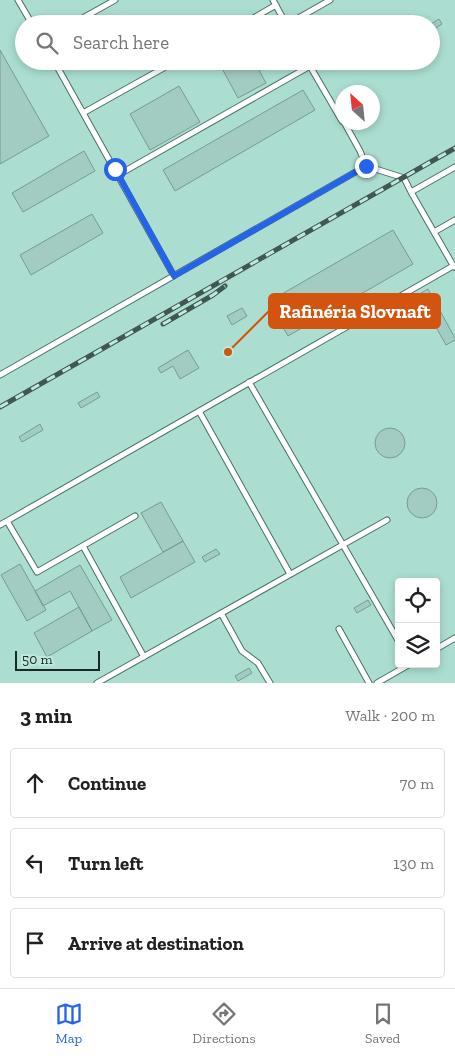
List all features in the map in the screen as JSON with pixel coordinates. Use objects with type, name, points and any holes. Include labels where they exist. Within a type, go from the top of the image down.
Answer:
[{"type":"lane","points":[[18,0],[27,15]]},
{"type":"lane","points":[[88,15],[115,0]]},
{"type":"lane","points":[[303,15],[330,0]]},
{"type":"lane","points":[[256,15],[274,3],[281,15]]},
{"type":"lane","points":[[59,70],[174,276]]},
{"type":"lane","points":[[83,113],[160,70]]},
{"type":"lane","points":[[118,175],[296,70]]},
{"type":"lane","points":[[312,70],[335,109]]},
{"type":"lane","points":[[348,130],[366,166]]},
{"type":"lane","points":[[0,374],[366,166],[404,178],[454,268],[0,524]]},
{"type":"lane","points":[[411,192],[455,167]]},
{"type":"lane","points":[[434,232],[455,220]]},
{"type":"lane","points":[[250,382],[395,635]]},
{"type":"lane","points":[[199,411],[290,574]]},
{"type":"lane","points":[[7,521],[37,572],[135,516]]},
{"type":"lane","points":[[97,683],[387,520]]},
{"type":"lane","points":[[83,546],[144,657]]},
{"type":"lane","points":[[221,613],[242,651],[258,663],[270,683]]},
{"type":"lane","points":[[339,629],[369,683]]},
{"type":"lane","points":[[440,647],[455,638]]},
{"type":"lane","points":[[377,683],[403,668]]},
{"type":"shaded area","points":[[0,0],[455,0],[455,683],[0,683]]},
{"type":"building","points":[[0,50],[49,136],[0,164]]},
{"type":"building","points":[[223,70],[259,70],[266,83],[238,98]]},
{"type":"building","points":[[179,86],[200,122],[150,150],[130,114]]},
{"type":"building","points":[[303,90],[315,110],[175,191],[163,170]]},
{"type":"building","points":[[84,151],[95,171],[23,212],[12,193]]},
{"type":"building","points":[[92,214],[103,233],[31,275],[20,255]]},
{"type":"building","points":[[393,230],[413,264],[288,336],[268,302]]},
{"type":"building","points":[[428,289],[455,338],[455,340],[446,345],[418,295]]},
{"type":"building","points":[[242,308],[247,316],[232,325],[227,316]]},
{"type":"building","points":[[188,350],[199,368],[180,379],[173,366],[161,373],[158,368]]},
{"type":"building","points":[[97,392],[100,397],[81,408],[78,403]]},
{"type":"building","points":[[40,424],[43,430],[22,442],[19,437]]},
{"type":"building","points":[[390,428],[401,432],[405,443],[401,454],[390,458],[379,454],[375,443],[379,432]]},
{"type":"building","points":[[422,488],[433,492],[437,503],[433,514],[422,518],[411,514],[407,503],[411,492]]},
{"type":"building","points":[[161,502],[183,541],[163,552],[141,513]]},
{"type":"building","points":[[183,541],[195,562],[131,598],[120,577]]},
{"type":"building","points":[[216,549],[220,554],[205,562],[202,557]]},
{"type":"building","points":[[20,564],[46,610],[27,621],[1,575]]},
{"type":"building","points":[[80,565],[112,620],[92,631],[70,591],[43,606],[35,591]]},
{"type":"building","points":[[368,600],[371,605],[357,613],[354,608]]},
{"type":"building","points":[[79,607],[92,631],[47,657],[34,633]]},
{"type":"building","points":[[249,668],[252,673],[238,681],[235,676]]},
{"type":"railway","points":[[0,407],[455,148]]},
{"type":"railway","points":[[163,324],[225,286]]},
{"type":"place","name":"Rafinéria Slovnaft","points":[[228,352]]},
{"type":"route","points":[[115,169],[174,276],[366,166]]}]
